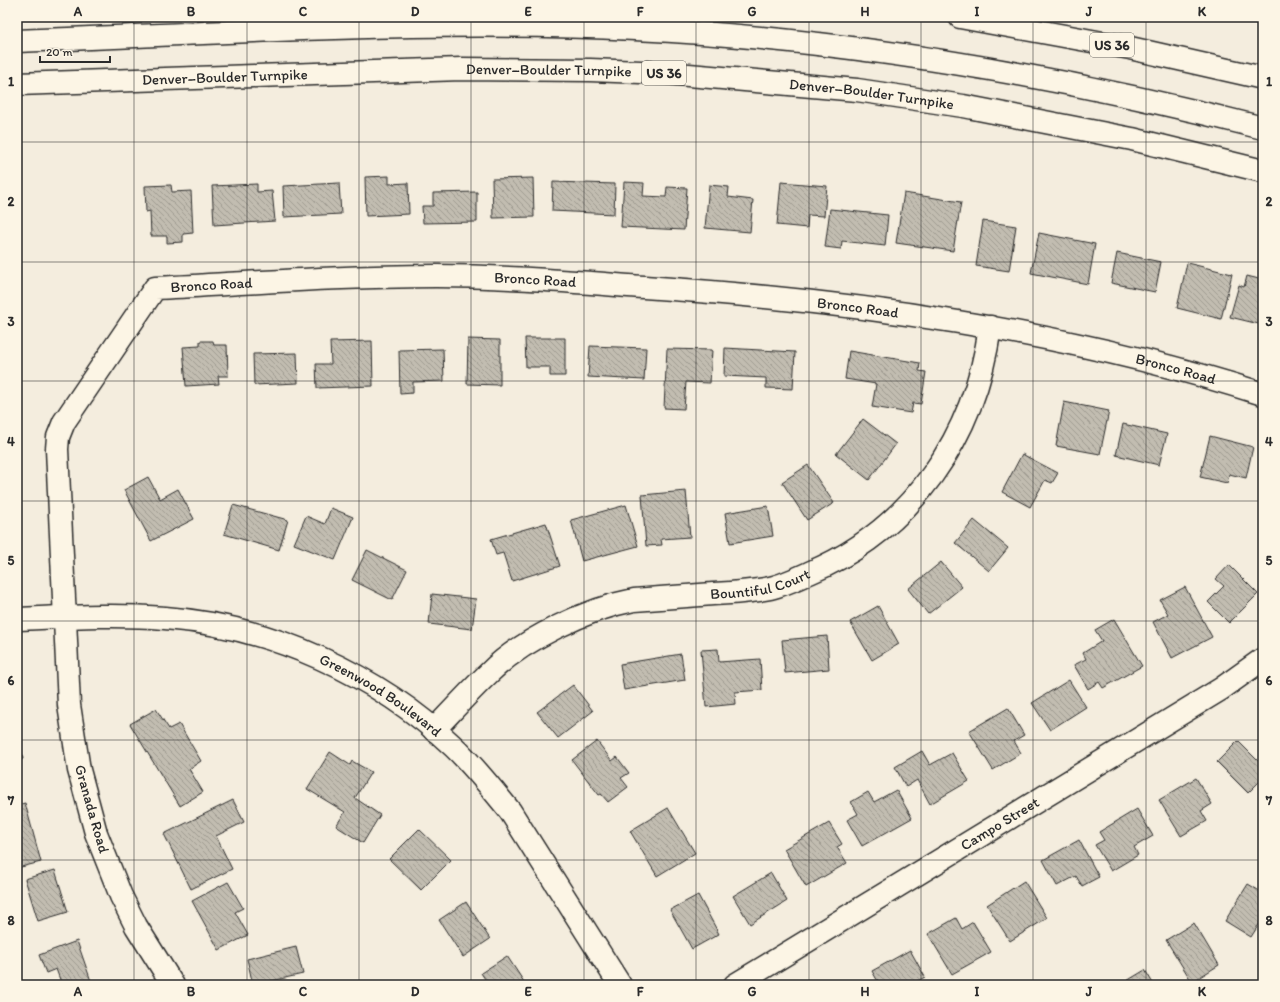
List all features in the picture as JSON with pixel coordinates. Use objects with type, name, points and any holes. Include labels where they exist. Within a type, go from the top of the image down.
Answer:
[{"type":"main road","name":"US 36","points":[[960,17],[1108,44],[1263,78]]},
{"type":"main road","points":[[17,41],[408,26],[559,26],[682,31],[831,45],[994,68],[1140,97],[1263,128]]},
{"type":"main road","name":"Denver–Boulder Turnpike","points":[[17,84],[461,68],[590,70],[674,74],[857,90],[964,106],[1132,139],[1263,171]]},
{"type":"main road","name":"Bronco Road","points":[[66,617],[57,449],[58,437],[69,416],[155,288],[380,276],[516,278],[725,292],[869,309],[990,327],[1046,338],[1212,377],[1263,394]]},
{"type":"main road","name":"Bountiful Court","points":[[434,730],[490,672],[532,640],[572,620],[617,603],[634,600],[750,592],[770,588],[828,566],[867,543],[901,514],[916,496],[950,448],[970,406],[986,354],[990,327]]},
{"type":"main road","name":"Greenwood Boulevard","points":[[17,619],[66,617],[165,618],[232,628],[275,640],[318,657],[359,678],[401,705],[434,730],[454,748],[510,811],[620,985]]},
{"type":"main road","name":"Granada Road","points":[[66,617],[72,730],[86,801],[96,833],[121,896],[136,926],[173,985]]},
{"type":"main road","name":"Campo Street","points":[[735,985],[1221,689],[1263,659]]},
{"type":"building","points":[[389,176],[389,184],[408,183],[409,214],[366,216],[365,177]]},
{"type":"building","points":[[533,178],[534,217],[493,218],[492,179]]},
{"type":"building","points":[[553,182],[615,184],[614,214],[552,211]]},
{"type":"building","points":[[624,182],[644,183],[643,196],[666,197],[667,187],[687,188],[684,230],[621,227]]},
{"type":"building","points":[[781,182],[827,186],[824,216],[808,215],[807,228],[777,225]]},
{"type":"building","points":[[339,183],[341,214],[284,217],[283,186]]},
{"type":"building","points":[[257,184],[257,192],[272,191],[275,221],[214,225],[212,186]]},
{"type":"building","points":[[171,185],[172,192],[191,191],[193,233],[183,234],[183,242],[167,243],[167,236],[151,236],[150,211],[146,212],[145,186]]},
{"type":"building","points":[[709,185],[729,187],[728,197],[753,200],[750,232],[705,228]]},
{"type":"building","points":[[477,192],[477,222],[423,223],[422,206],[433,206],[433,193]]},
{"type":"building","points":[[904,193],[961,202],[953,251],[896,243]]},
{"type":"building","points":[[830,209],[888,215],[885,246],[842,241],[841,249],[825,247]]},
{"type":"building","points":[[983,221],[1016,226],[1009,271],[976,266]]},
{"type":"building","points":[[1039,233],[1095,244],[1088,284],[1031,273]]},
{"type":"building","points":[[1117,253],[1161,262],[1155,292],[1111,283]]},
{"type":"building","points":[[1187,263],[1232,274],[1221,319],[1177,308]]},
{"type":"building","points":[[1247,276],[1263,280],[1263,325],[1230,317],[1239,285],[1244,287]]},
{"type":"building","points":[[525,338],[565,338],[565,376],[550,376],[550,367],[526,367]]},
{"type":"building","points":[[468,339],[500,340],[500,385],[467,384]]},
{"type":"building","points":[[200,341],[213,341],[214,345],[227,345],[228,376],[218,376],[219,384],[186,386],[183,347],[200,346]]},
{"type":"building","points":[[372,341],[373,386],[317,388],[316,364],[331,364],[330,342]]},
{"type":"building","points":[[590,346],[646,348],[644,380],[588,377]]},
{"type":"building","points":[[725,348],[795,352],[793,389],[766,388],[766,378],[724,376]]},
{"type":"building","points":[[443,349],[444,381],[413,382],[413,393],[400,394],[399,350]]},
{"type":"building","points":[[667,349],[712,350],[710,383],[686,382],[684,409],[664,408]]},
{"type":"building","points":[[849,351],[920,363],[919,371],[926,372],[921,404],[913,403],[911,413],[872,407],[876,384],[845,379]]},
{"type":"building","points":[[297,353],[298,383],[254,385],[253,354]]},
{"type":"building","points":[[1064,402],[1109,411],[1100,454],[1056,446]]},
{"type":"building","points":[[863,419],[896,444],[869,480],[836,454]]},
{"type":"building","points":[[1123,424],[1167,434],[1159,465],[1116,455]]},
{"type":"building","points":[[1210,436],[1253,447],[1246,478],[1229,474],[1227,483],[1200,477]]},
{"type":"building","points":[[1022,454],[1058,473],[1052,483],[1045,480],[1030,507],[1002,492]]},
{"type":"building","points":[[808,465],[834,503],[807,520],[782,482]]},
{"type":"building","points":[[148,477],[160,499],[178,489],[194,519],[151,541],[124,490]]},
{"type":"building","points":[[686,491],[690,537],[661,539],[662,545],[646,546],[642,495]]},
{"type":"building","points":[[233,505],[288,520],[279,550],[224,534]]},
{"type":"building","points":[[626,505],[638,546],[582,561],[571,520]]},
{"type":"building","points":[[768,506],[773,536],[730,543],[725,513]]},
{"type":"building","points":[[331,508],[353,517],[335,560],[294,544],[306,516],[325,524]]},
{"type":"building","points":[[974,520],[1008,548],[989,571],[955,543]]},
{"type":"building","points":[[546,523],[560,566],[512,581],[503,553],[496,555],[491,539]]},
{"type":"building","points":[[367,550],[407,570],[392,600],[352,580]]},
{"type":"building","points":[[941,562],[962,587],[928,614],[908,589]]},
{"type":"building","points":[[1229,565],[1258,594],[1229,623],[1208,602],[1224,586],[1216,579]]},
{"type":"building","points":[[1185,587],[1212,637],[1172,658],[1153,622],[1168,614],[1160,600]]},
{"type":"building","points":[[432,594],[476,599],[472,629],[429,624]]},
{"type":"building","points":[[878,606],[899,644],[872,660],[850,622]]},
{"type":"building","points":[[1114,619],[1142,666],[1103,688],[1099,682],[1088,689],[1074,665],[1086,659],[1083,653],[1102,641],[1095,630]]},
{"type":"building","points":[[827,636],[829,669],[785,673],[782,640]]},
{"type":"building","points":[[718,649],[719,662],[760,659],[762,690],[735,692],[736,704],[706,707],[701,650]]},
{"type":"building","points":[[681,654],[685,680],[624,690],[620,664]]},
{"type":"building","points":[[1069,680],[1086,707],[1050,730],[1032,703]]},
{"type":"building","points":[[573,685],[593,711],[558,738],[537,712]]},
{"type":"building","points":[[1008,708],[1024,735],[1014,741],[1021,753],[993,770],[969,731]]},
{"type":"building","points":[[156,709],[169,729],[179,724],[201,761],[189,769],[203,792],[180,806],[130,724]]},
{"type":"building","points":[[17,730],[23,759],[17,760]]},
{"type":"building","points":[[597,741],[612,761],[617,757],[629,773],[621,778],[628,787],[608,802],[601,794],[599,795],[572,760]]},
{"type":"building","points":[[1238,741],[1263,766],[1263,778],[1248,793],[1217,762]]},
{"type":"building","points":[[922,751],[930,765],[952,753],[969,781],[930,804],[917,780],[906,787],[895,767]]},
{"type":"building","points":[[330,752],[350,765],[352,761],[371,772],[355,798],[380,815],[363,843],[336,826],[345,812],[307,789]]},
{"type":"building","points":[[1196,778],[1212,804],[1201,811],[1207,821],[1181,836],[1159,800]]},
{"type":"building","points":[[896,790],[912,818],[862,846],[847,820],[858,814],[851,802],[868,792],[874,802]]},
{"type":"building","points":[[233,800],[244,822],[216,836],[232,869],[191,889],[164,834]]},
{"type":"building","points":[[25,803],[41,862],[17,868],[17,805]]},
{"type":"building","points":[[668,808],[695,853],[657,876],[630,831]]},
{"type":"building","points":[[1137,809],[1153,836],[1134,847],[1138,855],[1111,871],[1095,845],[1104,840],[1099,832]]},
{"type":"building","points":[[829,823],[842,844],[837,847],[847,863],[806,887],[784,849]]},
{"type":"building","points":[[419,829],[451,860],[421,890],[389,859]]},
{"type":"building","points":[[1079,840],[1099,877],[1082,886],[1076,876],[1057,886],[1043,860]]},
{"type":"building","points":[[55,870],[68,912],[38,921],[25,879]]},
{"type":"building","points":[[771,873],[787,901],[750,924],[733,896]]},
{"type":"building","points":[[1024,881],[1047,918],[1010,941],[987,905]]},
{"type":"building","points":[[228,882],[243,908],[235,912],[248,935],[219,950],[192,901]]},
{"type":"building","points":[[1248,884],[1263,893],[1263,918],[1251,937],[1225,921]]},
{"type":"building","points":[[698,895],[719,934],[692,949],[670,910]]},
{"type":"building","points":[[466,902],[490,939],[463,957],[439,920]]},
{"type":"building","points":[[956,918],[962,929],[973,922],[991,952],[952,974],[928,934]]},
{"type":"building","points":[[1194,923],[1219,965],[1192,982],[1166,940]]},
{"type":"building","points":[[77,941],[91,981],[81,985],[62,985],[56,969],[46,973],[39,955]]},
{"type":"building","points":[[296,947],[303,974],[253,985],[247,959]]},
{"type":"building","points":[[910,950],[925,977],[910,985],[880,985],[872,971]]},
{"type":"building","points":[[507,956],[526,985],[489,985],[481,973]]},
{"type":"building","points":[[1145,970],[1154,985],[1120,985]]}]
